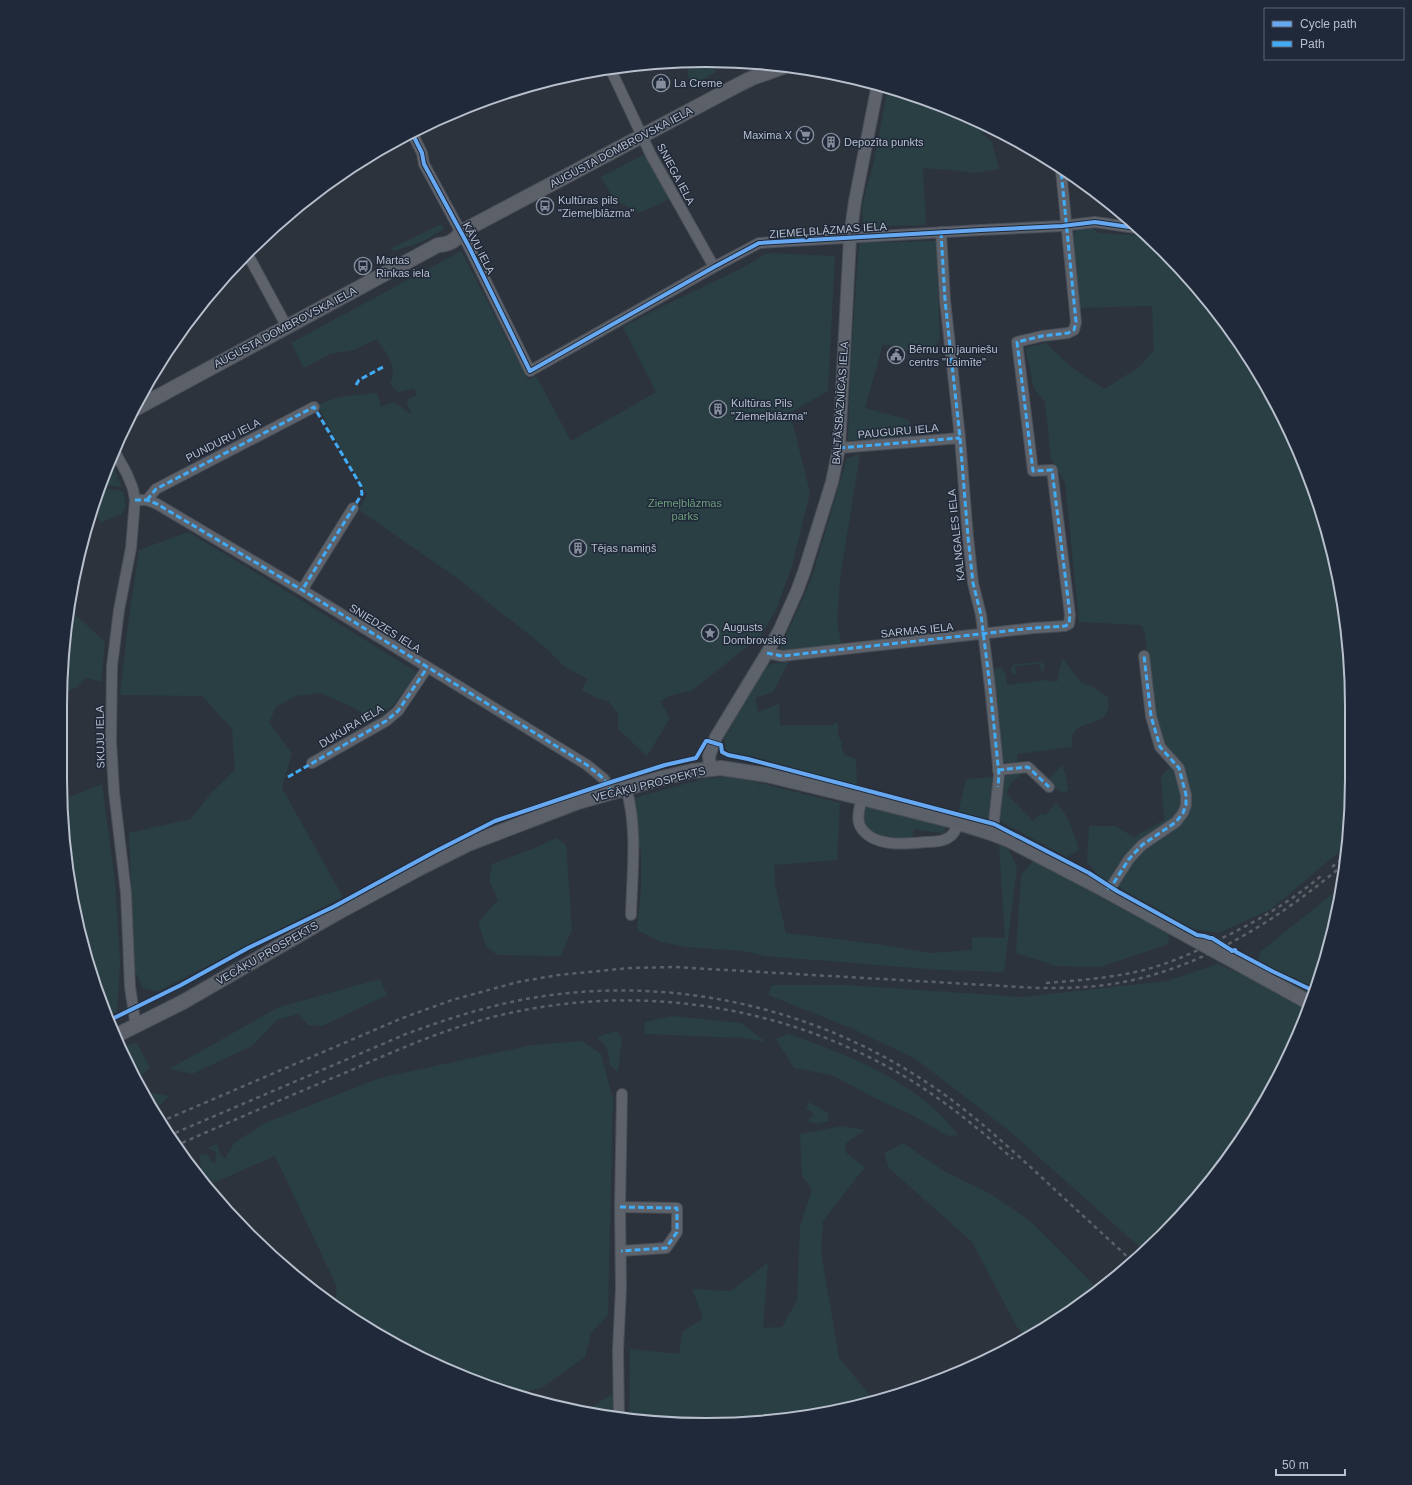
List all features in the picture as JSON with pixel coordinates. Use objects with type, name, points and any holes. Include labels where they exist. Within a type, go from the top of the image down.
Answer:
[{"type":"main road","name":"AUGUSTA DOMBROVSKA IELA","points":[[143,405],[438,245],[442,238],[449,234],[461,232],[752,78],[773,70]]},
{"type":"main road","name":"VECĀĶU PROSPEKTS","points":[[120,1034],[183,1002],[335,914],[468,844],[563,807],[670,776],[710,768],[721,768],[767,775],[862,798],[991,833],[1009,840],[1105,890],[1305,1000]]},
{"type":"street","name":"SNIEGA IELA","points":[[613,74],[651,155],[714,267]]},
{"type":"street","name":"BALTĀSBAZNĪCAS IELA","points":[[710,768],[709,756],[716,737],[780,629],[804,572],[832,482],[839,448],[850,238],[855,201],[877,91]]},
{"type":"street","name":"KĀVU IELA","points":[[414,138],[422,153],[424,164],[461,232],[530,371]]},
{"type":"street","points":[[1061,175],[1066,226]]},
{"type":"street","name":"ZIEMEĻBLĀZMAS IELA","points":[[530,371],[759,243],[1066,226],[1095,222],[1128,227]]},
{"type":"street","name":"SARMAS IELA","points":[[767,653],[782,656],[1065,626],[1069,624],[1070,615],[1052,470],[1033,471],[1017,342],[1068,333],[1074,330],[1076,322],[1066,226]]},
{"type":"street","name":"KALNGALES IELA","points":[[941,232],[945,307],[960,438],[963,485],[973,583],[981,615],[998,770],[998,787],[991,833]]},
{"type":"street","points":[[250,259],[287,326]]},
{"type":"street","name":"PUNDURU IELA","points":[[147,500],[156,488],[314,407]]},
{"type":"street","name":"PAUGURU IELA","points":[[839,448],[960,438]]},
{"type":"street","name":"SKUJU IELA","points":[[118,457],[127,474],[133,489],[135,500],[131,548],[119,610],[113,653],[111,726],[114,792],[126,893],[130,987],[136,1027]]},
{"type":"street","name":"SNIEDZES IELA","points":[[135,500],[147,500],[157,504],[302,590],[587,765],[604,778],[612,792]]},
{"type":"street","points":[[302,590],[353,508]]},
{"type":"street","points":[[1105,890],[1113,884],[1129,859],[1142,845],[1176,822],[1183,813],[1186,805],[1186,794],[1179,768],[1160,747],[1151,716],[1144,656]]},
{"type":"street","name":"DUKURA IELA","points":[[312,763],[386,721],[398,711],[427,668]]},
{"type":"street","points":[[998,770],[1028,767],[1049,787]]},
{"type":"street","points":[[626,788],[631,806],[633,824],[631,915]]},
{"type":"street","points":[[862,798],[859,815],[860,826],[871,836],[880,841],[900,844],[940,841],[948,838],[954,833],[958,824]]},
{"type":"street","points":[[619,1412],[618,1350],[621,1251],[620,1207],[622,1094]]},
{"type":"street","points":[[620,1207],[677,1208],[677,1232],[666,1248],[621,1251]]},
{"type":"green space","points":[[687,67],[714,67],[716,72],[691,87]]},
{"type":"green space","points":[[887,94],[951,116],[986,131],[982,134],[992,142],[999,169],[974,173],[923,168],[926,225],[863,227],[862,206],[874,161]]},
{"type":"green space","points":[[645,154],[670,199],[639,213],[614,199],[601,177]]},
{"type":"green space","points":[[441,224],[444,229],[422,242],[393,251],[392,248]]},
{"type":"green space","points":[[1077,229],[1094,229],[1098,233],[1138,236],[1170,267],[1213,317],[1237,351],[1279,423],[1296,461],[1311,501],[1333,581],[1340,623],[1344,664],[1345,779],[1344,821],[1341,850],[1271,909],[1219,933],[1193,929],[1099,876],[1087,862],[1089,826],[1115,826],[1134,837],[1164,820],[1161,776],[1175,762],[1161,739],[1154,717],[1145,634],[1141,625],[1079,622],[1065,483],[1051,459],[1045,402],[1034,389],[1025,348],[1046,343],[1071,367],[1104,389],[1139,367],[1154,350],[1152,306],[1078,308],[1072,235]]},
{"type":"green space","name":"Bērnu un jauniešu centrs \"Laimīte\"","points":[[936,241],[940,339],[930,353],[909,351],[883,344],[865,408],[909,420],[912,438],[848,440],[850,370],[859,243]]},
{"type":"green space","name":"Ziemeļblāzmas parks","points":[[461,251],[528,380],[536,376],[571,441],[656,392],[623,327],[740,269],[767,253],[835,256],[828,391],[790,413],[810,493],[792,566],[776,610],[760,637],[691,691],[672,695],[660,701],[670,718],[647,756],[618,729],[618,714],[609,702],[599,699],[582,690],[587,679],[565,667],[546,648],[457,578],[359,510],[367,495],[326,423],[318,405],[339,397],[377,393],[381,407],[394,402],[411,414],[407,403],[409,398],[417,395],[414,389],[398,392],[390,384],[393,371],[392,366],[388,355],[377,339],[354,350],[330,354],[304,368],[291,343]]},
{"type":"green space","points":[[860,454],[840,579],[837,622],[842,647],[779,651],[811,580],[847,458]]},
{"type":"green space","points":[[113,468],[122,487],[107,485]]},
{"type":"green space","points":[[106,489],[123,491],[126,506],[122,514],[100,523],[97,513]]},
{"type":"green space","points":[[188,532],[417,672],[393,706],[371,720],[354,708],[321,693],[296,696],[276,707],[269,723],[292,753],[282,788],[343,897],[158,991],[143,988],[135,971],[129,833],[191,819],[211,793],[235,770],[232,729],[202,696],[120,695],[128,624],[139,550]]},
{"type":"green space","points":[[74,613],[105,642],[101,682],[86,678],[76,688],[67,691],[68,664]]},
{"type":"green space","points":[[1062,658],[1082,683],[1090,685],[1108,697],[1108,709],[1104,716],[1098,721],[1083,725],[1077,729],[1073,736],[1072,747],[1017,754],[1018,766],[1012,766],[1011,763],[1004,762],[1001,757],[993,670],[998,667],[1003,670],[1007,685],[1045,680],[1057,682]]},
{"type":"green space","points":[[789,661],[773,692],[755,698],[758,712],[779,704],[780,725],[831,725],[838,722],[838,736],[842,741],[841,747],[845,755],[856,759],[857,786],[755,757],[729,752],[725,748],[724,739],[762,671],[771,664]]},
{"type":"green space","points":[[1040,662],[1044,664],[1044,670],[1041,672],[1040,664],[1015,666],[1016,674],[1013,674],[1011,671],[1012,667],[1016,664]]},
{"type":"green space","points":[[1062,765],[1068,790],[1062,793],[1047,781]]},
{"type":"green space","points":[[1023,773],[1012,782],[1006,793],[1033,821],[1040,814],[1045,815],[1056,803],[1068,819],[1079,850],[1067,857],[1000,821],[1004,776]]},
{"type":"green space","points":[[734,777],[759,783],[760,789],[760,783],[840,803],[837,860],[774,865],[775,884],[786,933],[877,944],[930,953],[972,950],[972,937],[1005,938],[999,846],[1005,842],[1017,867],[1004,972],[940,970],[765,956],[742,951],[687,947],[661,942],[637,930],[641,891],[641,849],[638,848],[634,798],[706,778]]},
{"type":"green space","points":[[993,777],[988,819],[958,813],[966,779]]},
{"type":"green space","points":[[102,784],[115,881],[120,962],[117,1012],[112,1014],[101,984],[79,904],[72,862],[67,798]]},
{"type":"green space","points":[[864,806],[945,827],[945,834],[914,829],[912,839],[889,839],[878,836],[861,820]]},
{"type":"green space","points":[[556,838],[566,845],[572,930],[561,956],[497,955],[486,946],[478,922],[498,900],[489,880],[492,864],[535,848]]},
{"type":"green space","points":[[1035,859],[1168,930],[1169,941],[1166,945],[1100,967],[1056,966],[1016,953],[1021,875]]},
{"type":"green space","points":[[1335,892],[1323,944],[1311,984],[1296,1024],[1279,1062],[1237,1134],[1213,1168],[1158,1231],[1140,1247],[1013,1134],[916,1059],[853,1029],[768,995],[772,985],[846,985],[1022,997],[1167,981],[1218,964],[1254,980],[1260,952]]},
{"type":"green space","points":[[380,979],[387,995],[322,1026],[308,1025],[298,1014],[277,1020],[252,1046],[192,1074],[169,1069],[279,1007]]},
{"type":"green space","points":[[672,1016],[741,1023],[766,1042],[744,1038],[644,1034],[645,1022]]},
{"type":"green space","points":[[616,1031],[622,1037],[618,1072],[610,1066],[607,1048],[597,1037]]},
{"type":"green space","points":[[788,1034],[858,1061],[903,1085],[942,1116],[958,1135],[948,1136],[914,1116],[877,1099],[832,1075],[794,1068],[776,1039]]},
{"type":"green space","points":[[582,1041],[601,1054],[613,1099],[608,1315],[591,1333],[585,1357],[543,1387],[527,1392],[461,1369],[423,1352],[386,1332],[336,1299],[337,1287],[275,1156],[212,1183],[201,1170],[200,1154],[208,1155],[211,1161],[215,1164],[216,1152],[208,1148],[217,1144],[221,1155],[225,1159],[234,1143],[265,1123],[380,1078],[532,1045]]},
{"type":"green space","points":[[135,1043],[138,1045],[150,1068],[141,1076],[133,1062],[126,1046]]},
{"type":"green space","points":[[150,1093],[169,1096],[158,1107]]},
{"type":"green space","points":[[809,1102],[828,1113],[829,1121],[818,1124],[807,1121],[814,1114],[806,1108]]},
{"type":"green space","points":[[842,1126],[865,1130],[846,1143],[845,1152],[865,1167],[823,1221],[821,1252],[839,1358],[871,1396],[831,1406],[789,1413],[748,1417],[664,1417],[629,1414],[630,1349],[679,1354],[682,1332],[703,1318],[692,1289],[731,1291],[768,1262],[763,1328],[782,1327],[797,1300],[800,1227],[812,1189],[802,1176],[800,1134]]},
{"type":"green space","points":[[903,1143],[944,1171],[991,1194],[1029,1220],[1095,1286],[1061,1310],[1022,1334],[1017,1327],[972,1242],[889,1168],[884,1153]]},
{"type":"green space","points":[[616,1391],[615,1412],[591,1408]]},
{"type":"railway","points":[[1332,867],[1340,860]]},
{"type":"railway","points":[[166,1119],[400,1019],[452,1000],[518,982],[558,975],[630,968],[674,967],[1038,988],[1097,986],[1138,979],[1171,969],[1202,957],[1232,942],[1262,925],[1290,906],[1339,868]]},
{"type":"railway","points":[[1046,983],[1119,975],[1161,965],[1206,946],[1260,918],[1285,903],[1321,876]]},
{"type":"railway","points":[[175,1133],[406,1034],[477,1011],[521,1000],[573,993],[626,990],[679,994],[731,1002],[783,1015],[833,1032],[881,1055],[941,1092],[969,1114],[1024,1161],[1128,1258]]},
{"type":"railway","points":[[181,1143],[395,1051],[461,1026],[531,1009],[585,1002],[639,1001],[693,1004],[746,1014],[798,1028],[849,1047],[897,1072],[928,1091],[986,1135],[1013,1159]]},
{"type":"marked path","points":[[767,653],[782,656],[1034,628],[1065,626],[1069,624],[1070,615],[1052,470],[1033,471],[1017,342],[1042,336],[1068,333],[1074,330],[1076,322],[1062,175]]},
{"type":"marked path","points":[[941,232],[945,300],[960,438],[968,537],[973,583],[981,615],[990,687],[999,775],[998,787]]},
{"type":"marked path","points":[[356,385],[359,380],[383,367]]},
{"type":"marked path","points":[[147,500],[156,489],[314,407],[361,486],[362,494],[302,590]]},
{"type":"marked path","points":[[839,448],[960,438]]},
{"type":"marked path","points":[[135,500],[147,500],[157,504],[302,590],[587,765],[604,779],[612,792]]},
{"type":"marked path","points":[[1107,889],[1113,884],[1129,859],[1142,845],[1176,822],[1183,813],[1186,805],[1186,795],[1179,768],[1160,747],[1151,716],[1144,656]]},
{"type":"marked path","points":[[288,777],[386,721],[398,711],[427,668]]},
{"type":"marked path","points":[[998,770],[1028,767],[1049,787]]},
{"type":"marked path","points":[[620,1207],[677,1208],[677,1232],[666,1248],[621,1251]]},
{"type":"cycle path","points":[[414,138],[422,153],[424,164],[469,247],[530,371],[759,243],[1062,226],[1095,222],[1128,227]]},
{"type":"cycle path","points":[[114,1018],[181,985],[248,948],[335,906],[495,821],[665,765],[696,758],[706,741],[721,745],[722,752],[728,755],[994,824],[1089,873],[1117,891],[1197,935],[1212,938],[1232,951],[1235,950],[1236,952],[1274,972],[1309,989]]},
{"type":"place","name":"La Creme","points":[[661,83]]},
{"type":"place","name":"Maxima X","points":[[805,135]]},
{"type":"place","name":"Depozīta punkts","points":[[831,142]]},
{"type":"place","name":"Kultūras pils \"Ziemeļblāzma\"","points":[[545,206]]},
{"type":"place","name":"Martas Rinkas iela","points":[[363,266]]},
{"type":"place","name":"Bērnu un jauniešu centrs \"Laimīte\"","points":[[896,355]]},
{"type":"place","name":"Kultūras Pils \"Ziemeļblāzma\"","points":[[718,409]]},
{"type":"place","name":"Tējas namiņš","points":[[578,548]]},
{"type":"place","name":"Augusts Dombrovskis","points":[[710,633]]}]
